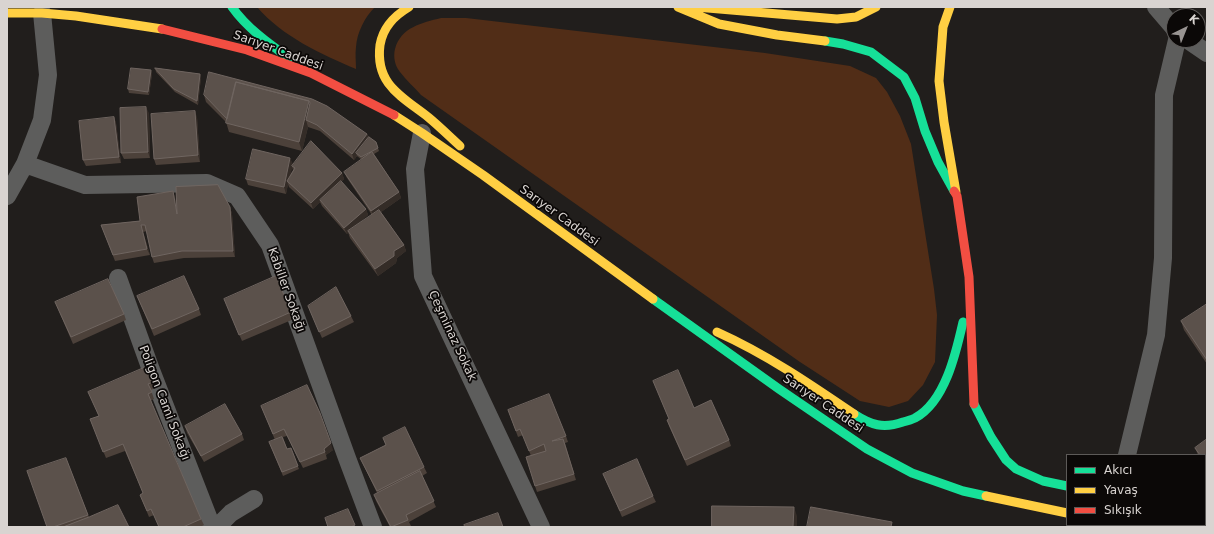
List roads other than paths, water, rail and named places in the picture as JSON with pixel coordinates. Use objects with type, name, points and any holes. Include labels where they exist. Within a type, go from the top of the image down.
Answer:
[{"type":"main road","points":[[232,7],[240,18],[258,35],[311,73]]},
{"type":"main road","points":[[410,7],[390,21],[382,35],[378,52],[381,71],[392,89],[403,100],[440,127],[464,151],[483,175]]},
{"type":"main road","points":[[678,7],[719,24],[777,35],[843,44],[871,52],[904,77],[915,98],[925,131],[938,162],[957,196]]},
{"type":"main road","points":[[696,7],[837,19],[856,17],[876,7]]},
{"type":"main road","points":[[950,7],[943,27],[939,82],[969,277],[974,403],[1006,460],[1016,469],[1043,481],[1066,486]]},
{"type":"main road","name":"Sarıyer Caddesi","points":[[7,13],[42,13],[76,16],[169,30],[247,50],[311,73],[400,118],[483,175],[779,389],[867,448],[912,472],[963,491],[1066,513]]},
{"type":"main road","points":[[683,321],[706,328],[737,341],[799,377],[865,422],[880,426],[897,424],[915,418],[929,407],[944,385],[960,339],[965,316],[969,277]]},
{"type":"street","points":[[1156,7],[1166,19]]},
{"type":"street","points":[[7,196],[25,164],[42,120],[48,75],[42,13]]},
{"type":"street","points":[[1127,454],[1156,335],[1163,258],[1164,95],[1175,48]]},
{"type":"street","name":"Çeşminaz Sokak","points":[[422,133],[415,168],[423,276],[541,527]]},
{"type":"street","name":"Kabiller Sokağı","points":[[25,164],[85,185],[207,183],[237,196],[270,245],[373,527]]},
{"type":"street","name":"Poligon Cami Sokağı","points":[[118,278],[151,370],[212,527]]},
{"type":"street","points":[[218,527],[231,513],[254,499]]}]
